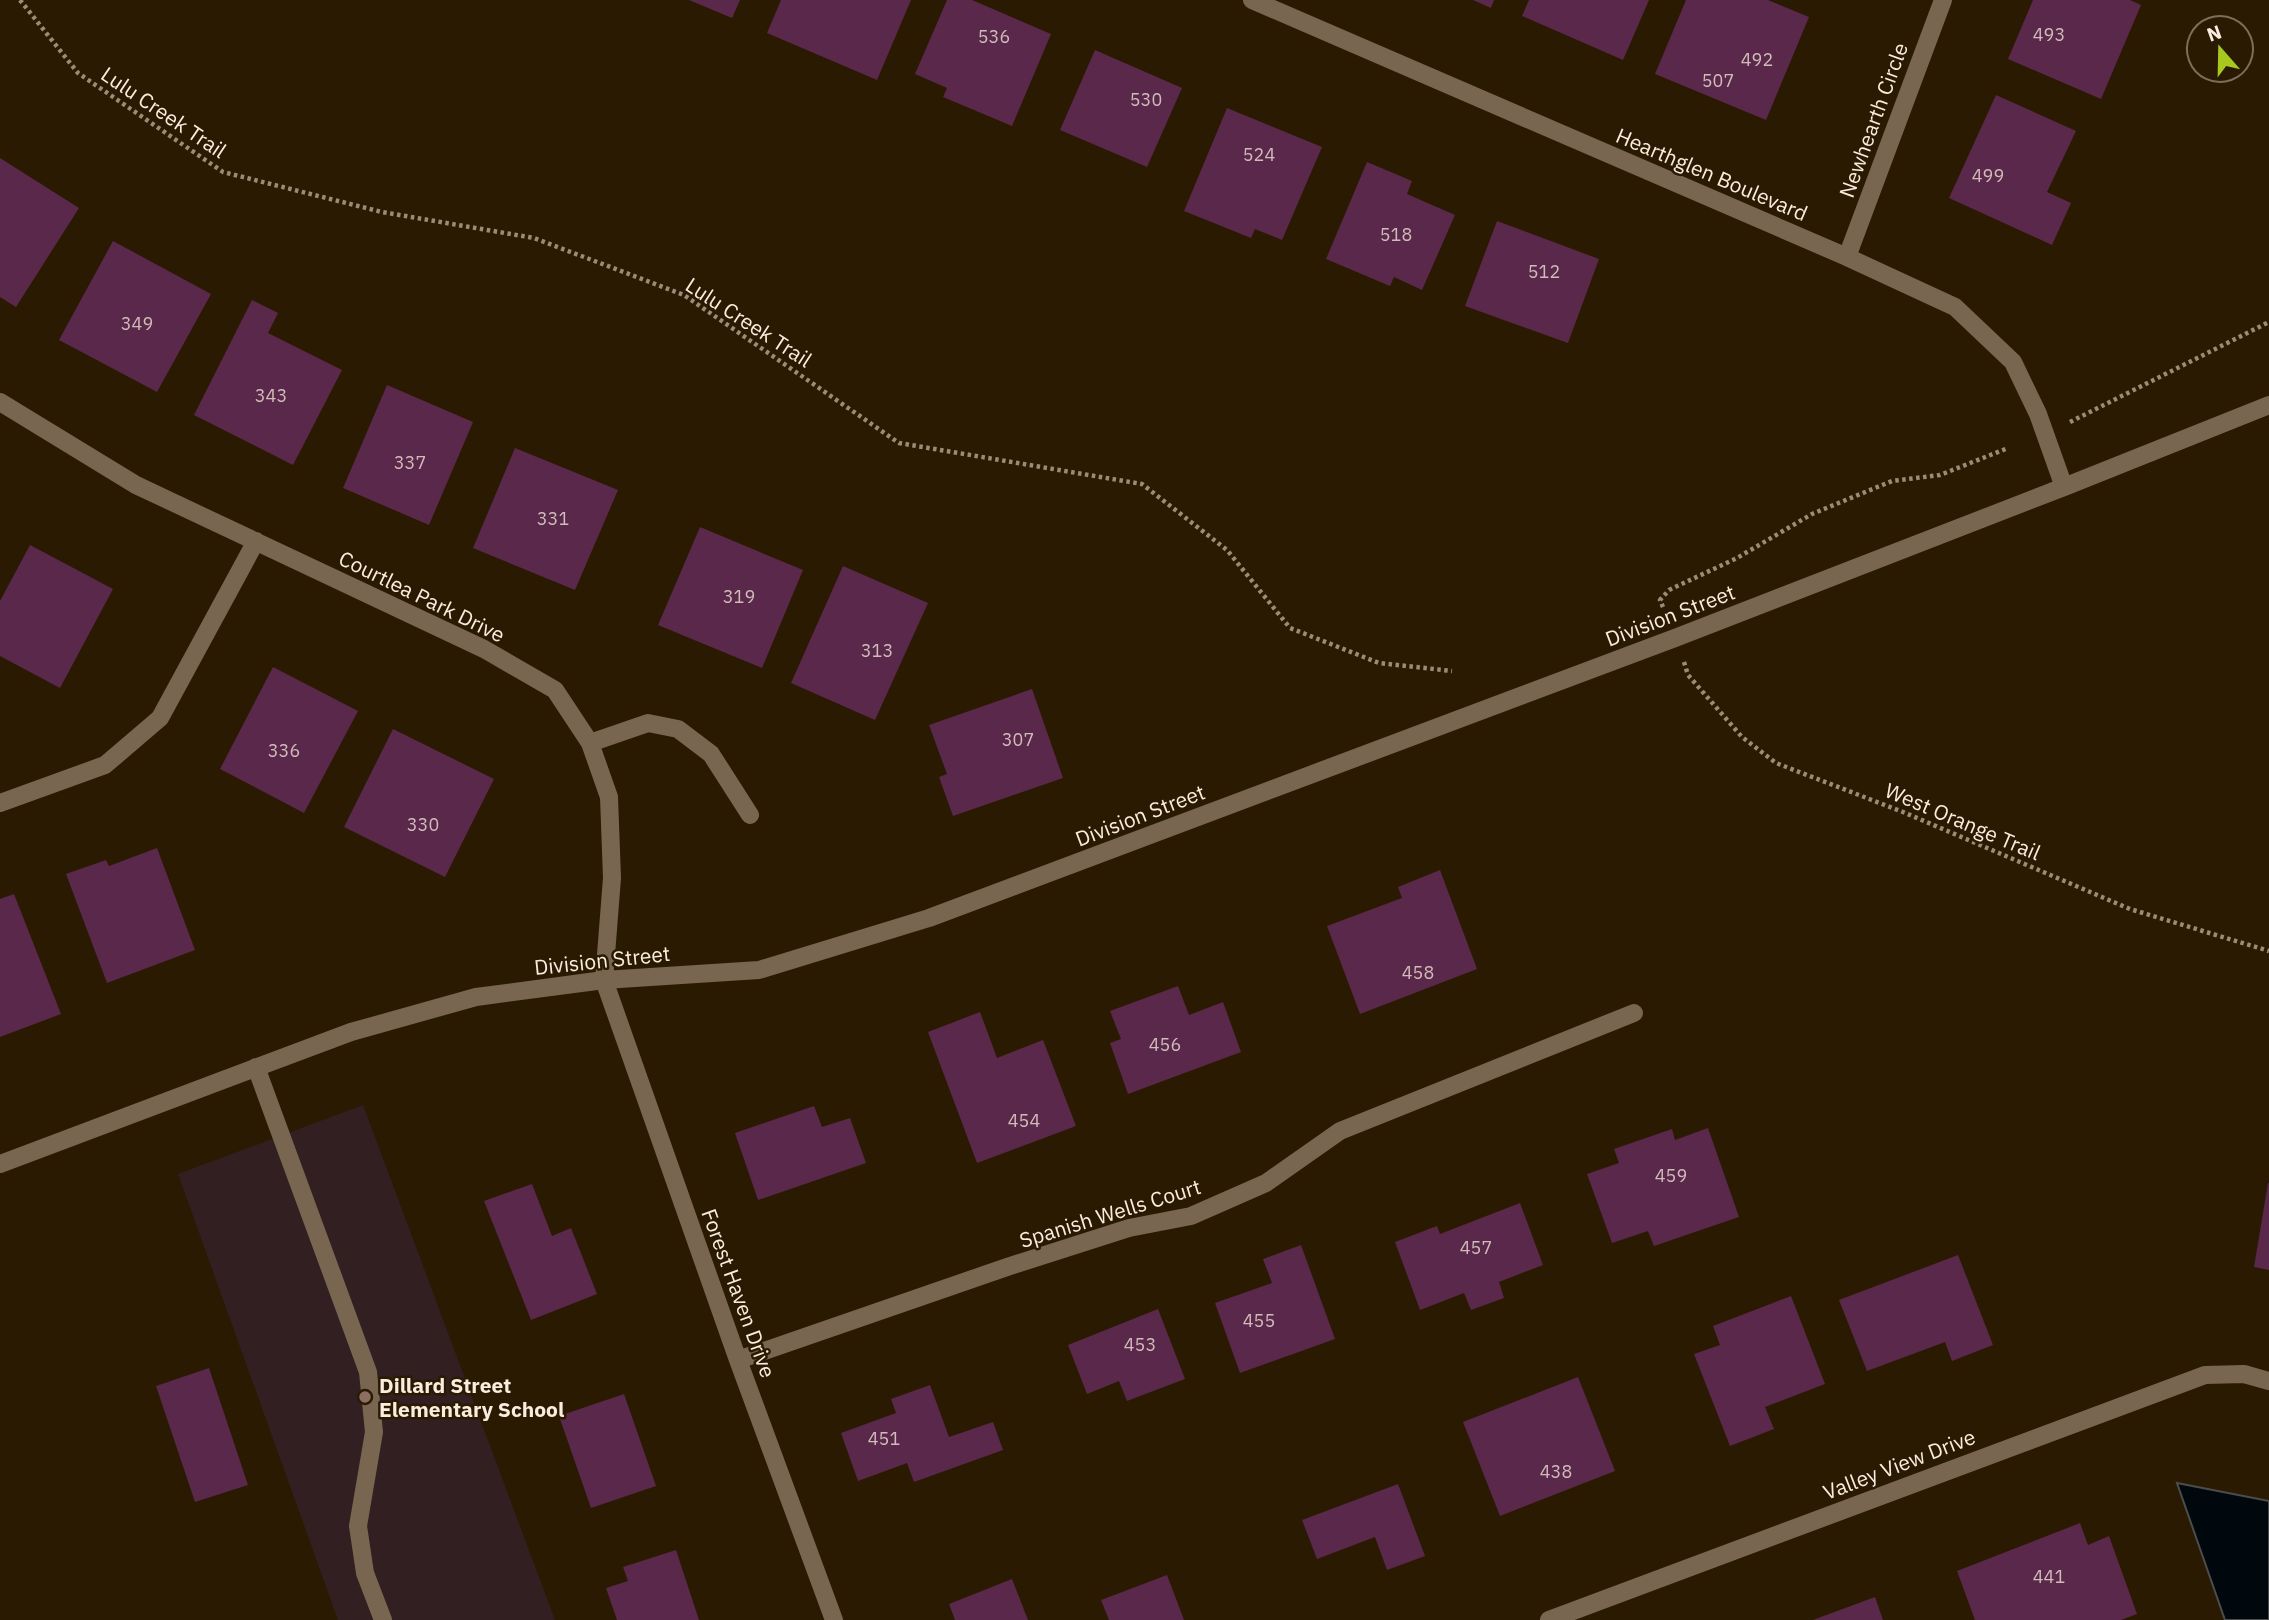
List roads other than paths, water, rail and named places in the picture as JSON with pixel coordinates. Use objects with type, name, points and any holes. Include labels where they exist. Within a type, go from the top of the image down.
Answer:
[{"type":"street","name":"Hearthglen Boulevard","points":[[1252,0],[1847,257],[1955,307],[2013,362],[2039,414],[2064,487]]},
{"type":"street","name":"Newhearth Circle","points":[[1847,257],[1942,0]]},
{"type":"street","name":"Courtlea Park Drive","points":[[0,402],[136,485],[484,649],[555,690],[590,743],[609,797],[612,878],[604,980]]},
{"type":"street","name":"Division Street","points":[[0,1164],[351,1032],[476,997],[604,980],[758,971],[929,918],[1675,638],[2269,405]]},
{"type":"street","points":[[0,803],[105,765],[160,718],[256,541]]},
{"type":"street","points":[[590,743],[648,723],[678,729],[711,754],[750,815]]},
{"type":"street","name":"Forest Haven Drive","points":[[604,980],[738,1360],[834,1620]]},
{"type":"street","name":"Spanish Wells Court","points":[[738,1360],[1129,1228],[1191,1216],[1266,1183],[1340,1131],[1634,1013]]},
{"type":"street","points":[[256,1068],[368,1372],[374,1432],[358,1526],[365,1573],[383,1620]]},
{"type":"street","name":"Valley View Drive","points":[[1549,1620],[2205,1375],[2244,1374],[2269,1381]]},
{"type":"place","name":"Dillard Street Elementary School","points":[[365,1397]]}]
